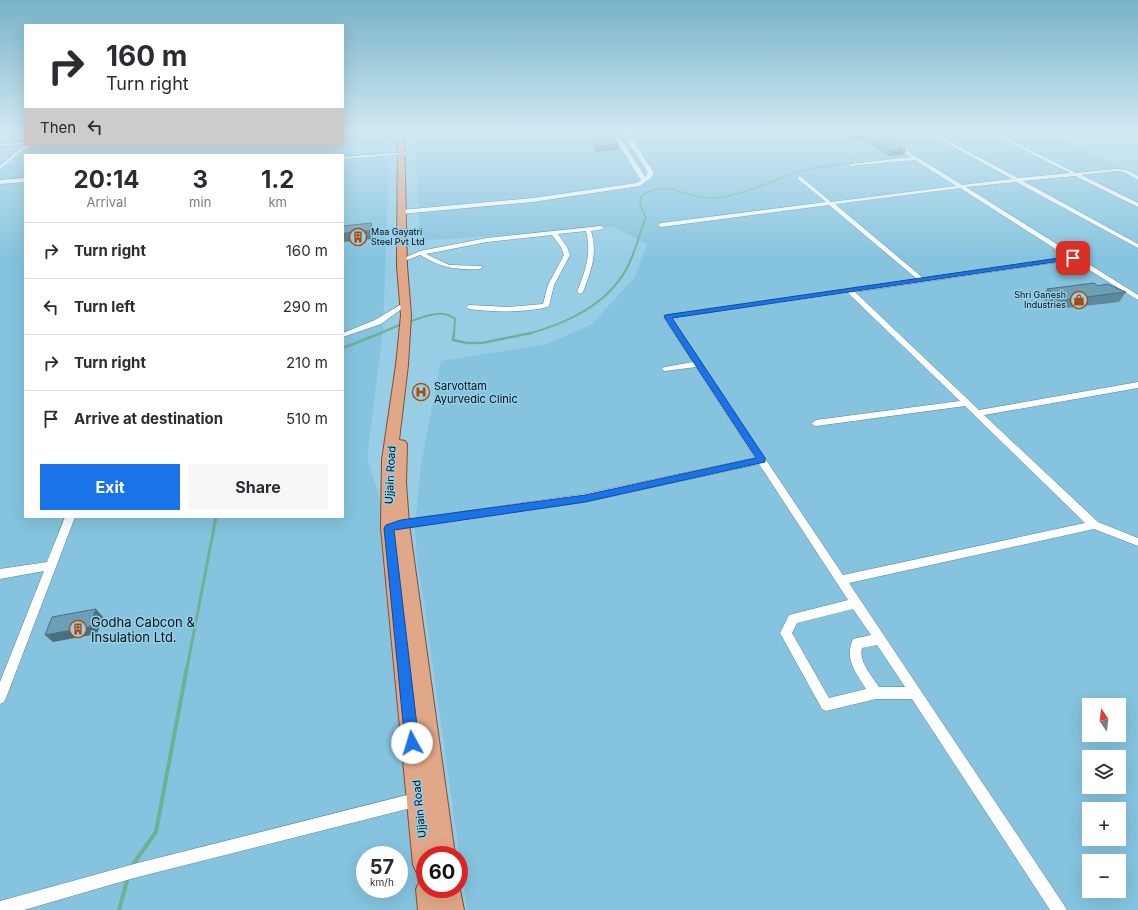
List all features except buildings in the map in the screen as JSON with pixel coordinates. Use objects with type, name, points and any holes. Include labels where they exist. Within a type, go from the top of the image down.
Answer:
[{"type":"main road","name":"Ujjain Road","points":[[404,174],[408,317]]},
{"type":"main road","name":"Ujjain Road","points":[[404,212],[407,258],[408,317],[389,460],[417,800],[423,846]]},
{"type":"main road","name":"Ujjain Road","points":[[395,526],[443,846]]},
{"type":"main road","points":[[429,898],[430,910]]},
{"type":"main road","points":[[450,898],[452,910]]},
{"type":"street","points":[[639,174],[644,180]]},
{"type":"street","points":[[404,212],[533,200],[626,188],[638,185],[651,174]]},
{"type":"street","points":[[942,174],[1138,298]]},
{"type":"street","points":[[1010,174],[1138,246]]},
{"type":"street","points":[[661,225],[1072,174]]},
{"type":"street","points":[[1077,174],[1138,205]]},
{"type":"street","points":[[800,178],[922,280]]},
{"type":"street","points":[[0,182],[24,180]]},
{"type":"street","points":[[407,258],[420,253],[486,240],[601,228]]},
{"type":"street","points":[[580,292],[590,264],[593,245],[588,230]]},
{"type":"street","points":[[469,307],[496,310],[518,310],[546,306],[548,288],[555,279],[567,255],[564,246],[553,232]]},
{"type":"street","points":[[420,253],[435,263],[446,267],[480,267]]},
{"type":"street","points":[[1059,910],[667,317],[1073,258]]},
{"type":"street","points":[[849,290],[1094,525],[1138,542]]},
{"type":"street","points":[[344,335],[378,322],[408,317]]},
{"type":"street","points":[[665,368],[698,364]]},
{"type":"street","points":[[977,413],[1138,385]]},
{"type":"street","points":[[816,423],[967,403]]},
{"type":"street","points":[[395,526],[585,498],[762,460]]},
{"type":"street","points":[[0,698],[70,518]]},
{"type":"street","points":[[841,580],[1094,525]]},
{"type":"street","points":[[0,574],[50,566]]},
{"type":"street","points":[[856,603],[793,620],[786,633],[826,705],[876,693],[916,693]]},
{"type":"street","points":[[876,693],[859,667],[854,653],[857,643],[880,639]]},
{"type":"street","points":[[0,910],[99,880],[417,800],[435,794]]},
{"type":"shaded area","points":[[0,174],[24,174],[24,518],[344,518],[344,174],[389,174],[383,331],[367,457],[387,522],[421,846],[416,846],[416,898],[427,898],[428,910],[0,910]]},
{"type":"shaded area","points":[[417,174],[1135,174],[1138,176],[1138,910],[467,910],[465,898],[468,898],[468,846],[458,846],[424,601],[417,563],[415,527],[421,464],[441,361],[547,344],[592,324],[635,277],[647,245],[615,227],[420,241]]},
{"type":"waterway","points":[[645,220],[646,218],[640,205],[641,196],[651,191],[661,188],[676,190],[701,197],[723,197],[746,191],[791,174]]},
{"type":"waterway","points":[[528,334],[543,330],[585,311],[609,292],[619,281],[630,262],[645,219]]},
{"type":"waterway","points":[[409,322],[433,314],[444,314],[455,319],[454,334]]},
{"type":"waterway","points":[[378,334],[402,324]]},
{"type":"waterway","points":[[344,348],[381,333]]},
{"type":"waterway","points":[[454,333],[453,340],[467,343],[482,343],[531,333]]},
{"type":"waterway","points":[[187,668],[216,518]]},
{"type":"waterway","points":[[131,867],[156,832],[187,667]]},
{"type":"waterway","points":[[119,910],[128,877]]},
{"type":"place","name":"Maa Gayatri Steel Pvt Ltd","points":[[358,237]]},
{"type":"place","name":"Shri Ganesh Industries","points":[[1079,300]]},
{"type":"place","name":"Sarvottam Ayurvedic Clinic","points":[[421,392]]},
{"type":"place","name":"Godha Cabcon & Insulation Ltd.","points":[[78,629]]},
{"type":"route","points":[[412,743],[389,528],[401,524],[585,498],[762,460],[667,317],[1073,258]]}]
